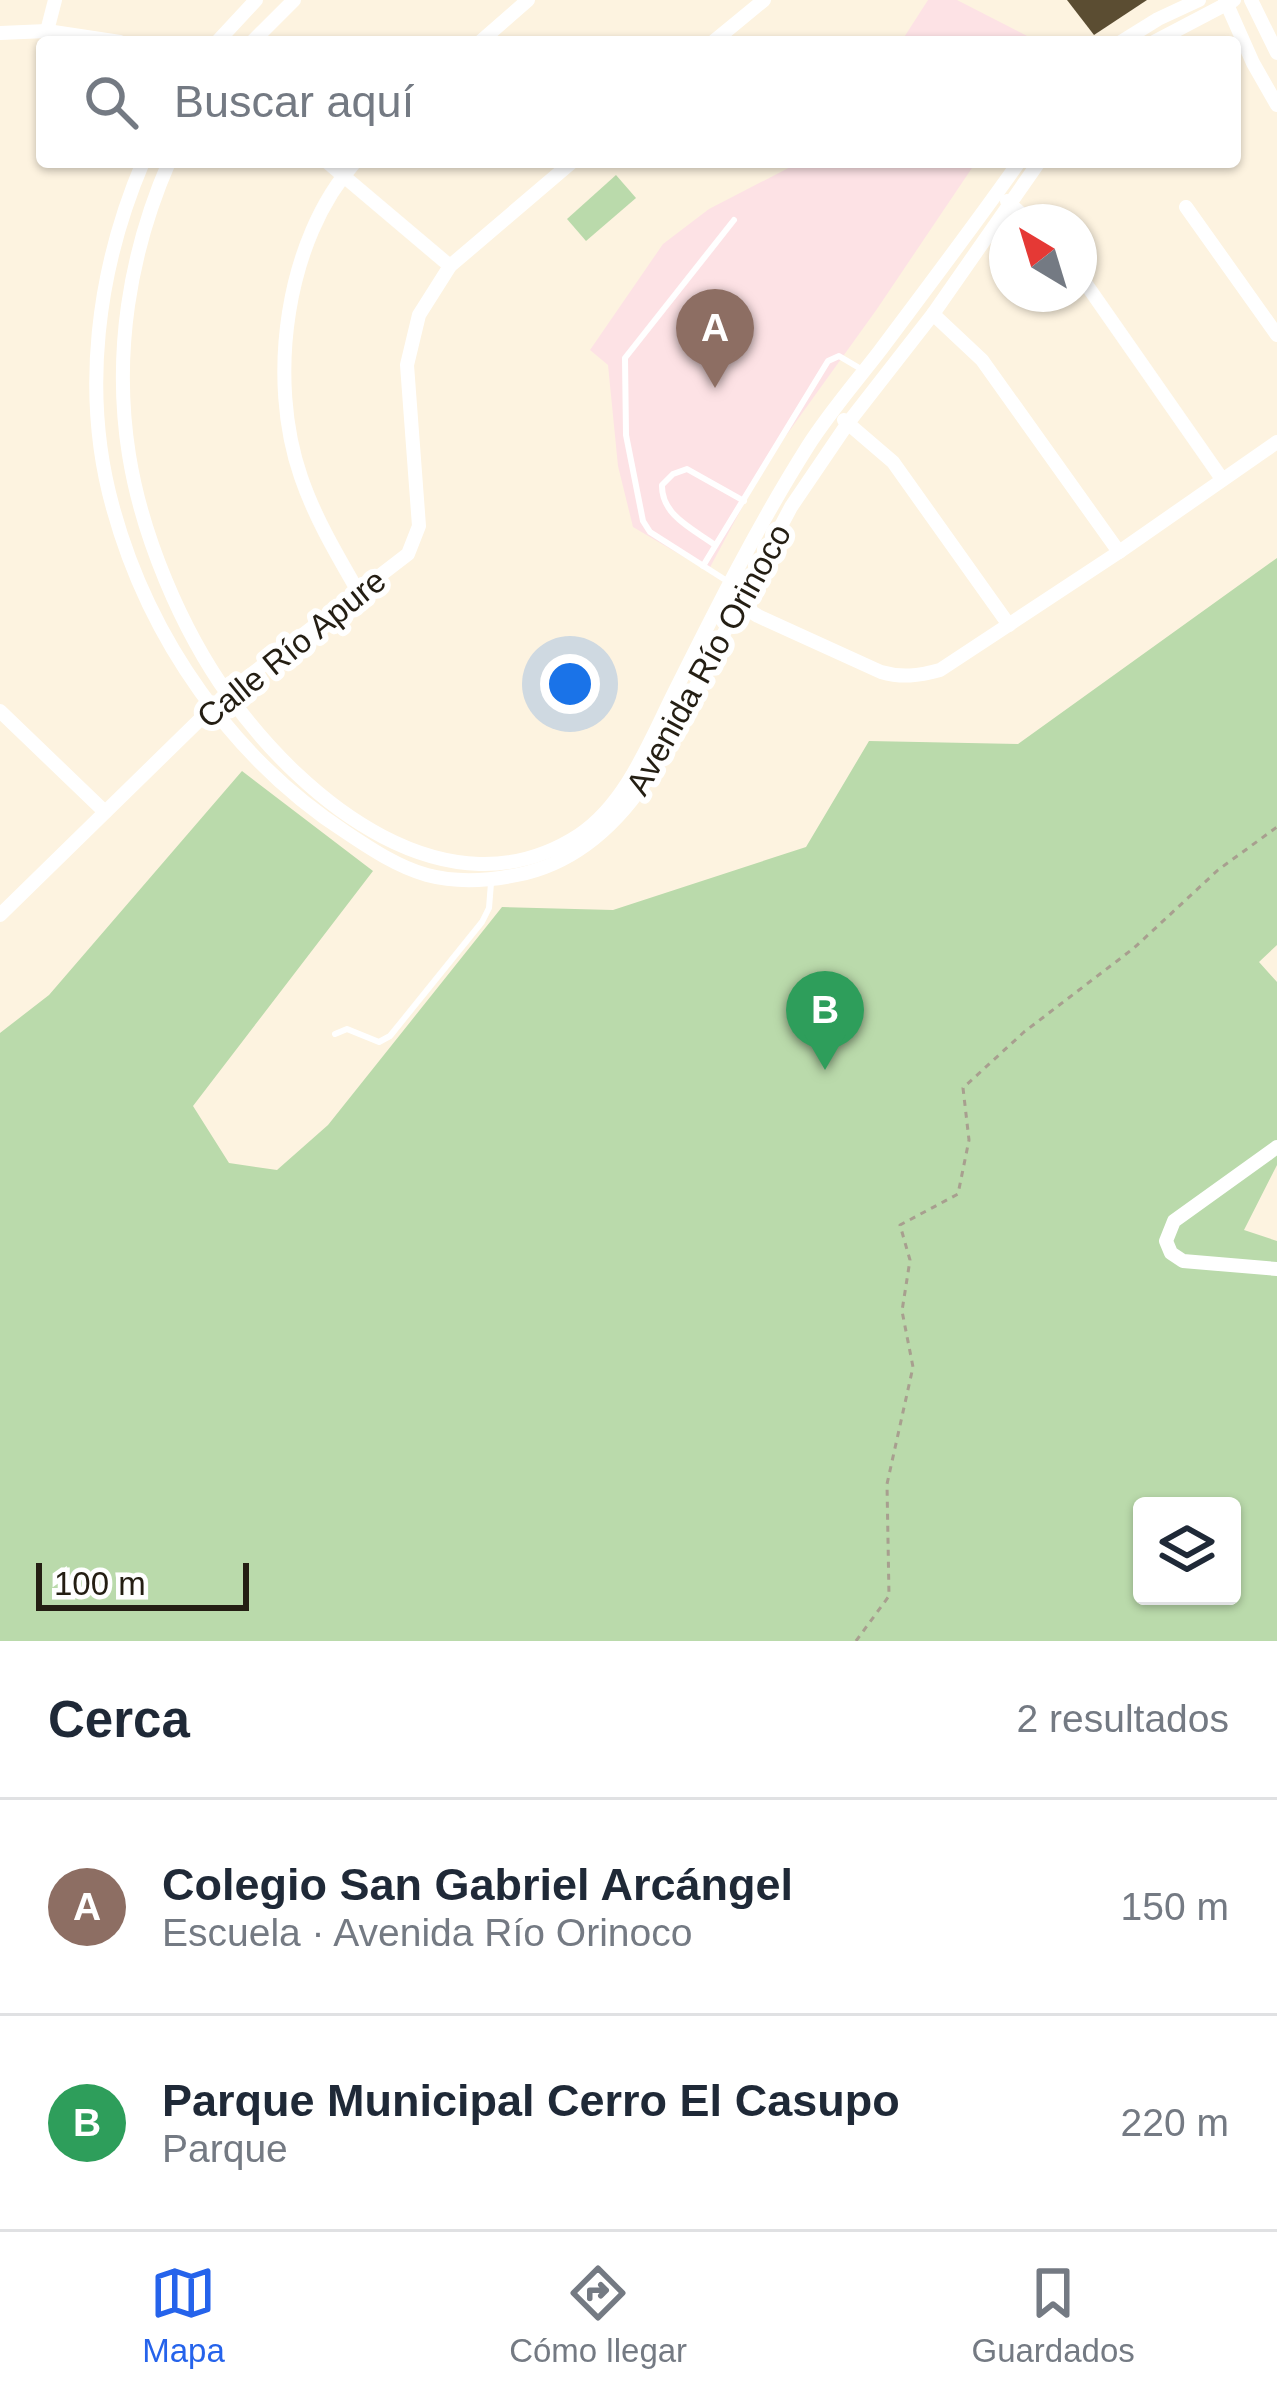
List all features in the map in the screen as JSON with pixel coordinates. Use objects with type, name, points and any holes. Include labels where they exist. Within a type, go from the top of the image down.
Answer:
[{"type":"street","points":[[47,32],[55,0]]},
{"type":"street","points":[[223,36],[256,0]]},
{"type":"street","points":[[258,36],[294,0]]},
{"type":"street","points":[[487,36],[528,0]]},
{"type":"street","points":[[720,36],[764,0]]},
{"type":"street","points":[[1130,36],[1199,0]]},
{"type":"street","points":[[1251,0],[1277,53]]},
{"type":"street","points":[[1165,36],[1228,1],[1277,106]]},
{"type":"street","points":[[0,33],[76,36]]},
{"type":"street","name":"Avenida Río Orinoco","points":[[140,168],[110,257],[98,328],[97,406],[113,511],[148,603],[212,706],[288,790],[341,830],[402,865],[447,879],[491,880],[543,870],[585,848],[613,824],[726,590],[810,442],[1033,168]]},
{"type":"street","name":"Avenida Río Orinoco","points":[[167,168],[140,245],[126,316],[123,386],[129,456],[164,578],[227,693],[269,747],[316,791],[385,838],[451,863],[497,863],[551,849],[583,832],[645,782],[791,507],[848,423],[933,314],[1004,199],[1017,168]]},
{"type":"street","points":[[334,168],[450,266]]},
{"type":"street","points":[[349,168],[326,202],[297,277],[283,366],[290,442],[301,477],[318,521],[358,593]]},
{"type":"street","name":"Calle Río Apure","points":[[0,915],[212,706],[408,554],[418,526],[407,365],[419,316],[450,266],[565,168]]},
{"type":"street","points":[[1004,199],[1010,204]]},
{"type":"street","points":[[1186,207],[1277,335]]},
{"type":"street","points":[[1097,300],[1222,479]]},
{"type":"street","points":[[933,314],[982,360],[1119,552]]},
{"type":"street","points":[[832,412],[893,462],[1009,625]]},
{"type":"street","points":[[726,590],[758,616],[897,676],[940,670],[1277,442]]},
{"type":"street","points":[[0,710],[105,812]]},
{"type":"street","points":[[402,865],[410,850]]},
{"type":"street","points":[[1277,1147],[1174,1221],[1166,1241],[1171,1253],[1184,1261],[1277,1269]]},
{"type":"lane","points":[[726,590],[704,566],[650,532],[643,521],[626,435],[625,358],[734,220]]},
{"type":"lane","points":[[704,566],[828,362],[839,356],[865,371]]},
{"type":"lane","points":[[715,545],[668,511],[662,485],[686,469],[744,500]]},
{"type":"lane","points":[[335,1034],[347,1030],[379,1042],[390,1036],[482,922],[489,908],[491,880]]},
{"type":"path","points":[[856,1641],[889,1596],[887,1484],[913,1367],[902,1311],[910,1260],[899,1225],[958,1194],[969,1140],[963,1088],[1024,1032],[1134,948],[1217,870],[1277,827]]},
{"type":"shaded area","points":[[928,0],[957,0],[1027,36],[905,36]]},
{"type":"shaded area","points":[[788,168],[972,168],[785,437],[708,571],[633,527],[618,466],[608,365],[590,350],[663,244],[709,209]]},
{"type":"green space","points":[[616,175],[636,198],[586,241],[567,219]]},
{"type":"green space","points":[[1277,558],[1277,945],[1259,962],[1277,982],[1277,1165],[1244,1230],[1277,1241],[1277,1641],[0,1641],[0,1033],[49,995],[242,771],[373,871],[193,1106],[229,1163],[277,1170],[328,1125],[502,907],[613,910],[806,847],[869,741],[1018,744]]},
{"type":"building","points":[[1067,0],[1147,0],[1094,35]]},
{"type":"place","name":"Colegio San Gabriel Arcángel","points":[[715,388]]},
{"type":"place","name":"Parque Municipal Cerro El Casupo","points":[[825,1070]]}]
